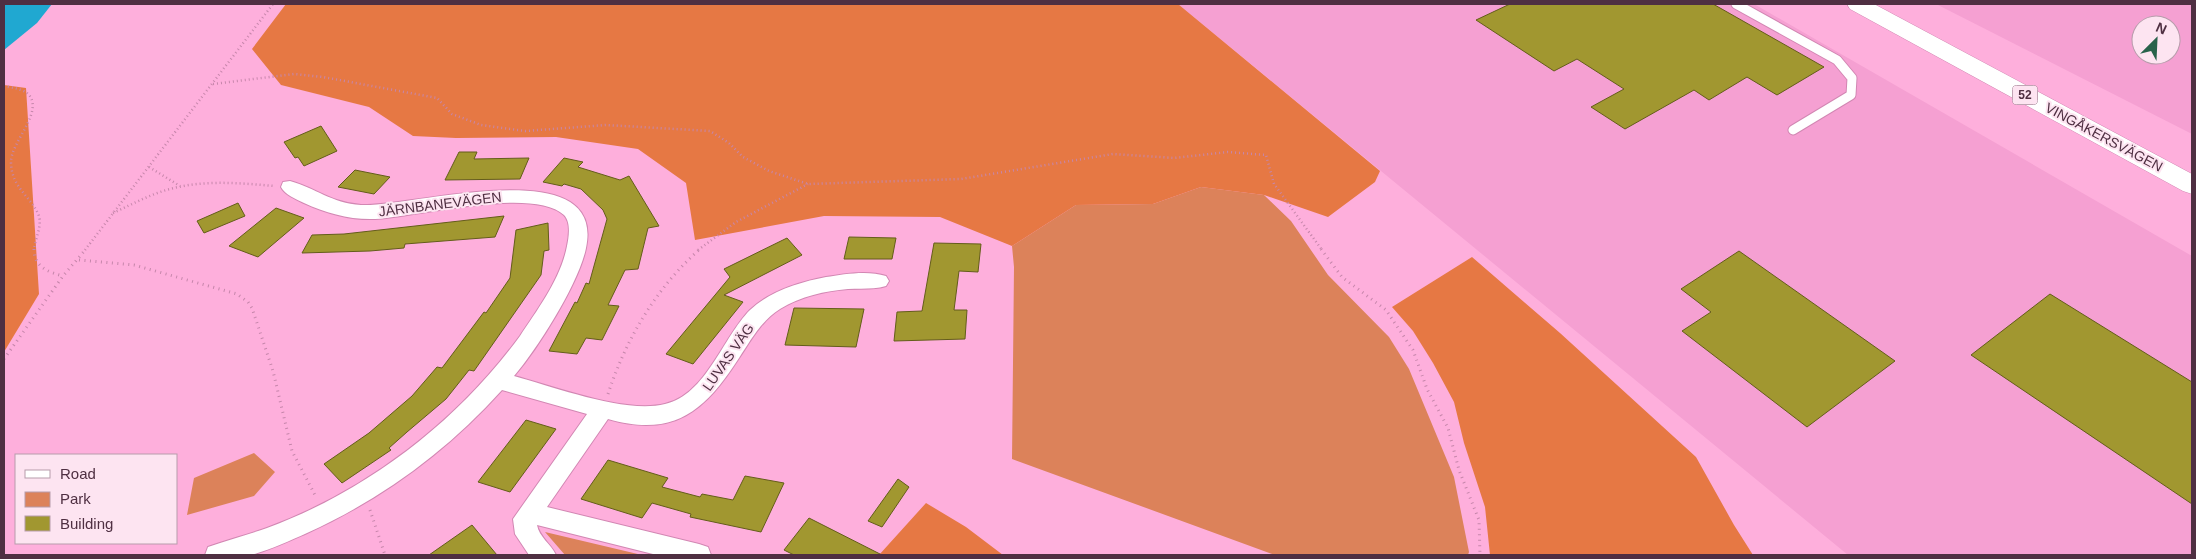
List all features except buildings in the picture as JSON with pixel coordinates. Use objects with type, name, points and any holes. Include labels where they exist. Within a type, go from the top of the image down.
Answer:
[{"type":"main road","name":"VINGÅKERSVÄGEN","points":[[1858,4],[2192,185]]},
{"type":"street","name":"JÄRNBANEVÄGEN","points":[[217,555],[255,550],[363,494],[432,445],[463,417],[498,380],[549,309],[574,259],[580,238],[576,218],[571,211],[564,206],[542,198],[516,196],[480,197],[371,212],[326,205],[307,198],[290,187]]},
{"type":"street","name":"LUVAS VÄG","points":[[498,380],[625,415],[645,417],[665,415],[687,405],[700,396],[712,382],[759,314],[775,302],[807,289],[849,280],[879,281]]},
{"type":"street","points":[[544,555],[527,534],[524,526],[529,513],[603,409]]},
{"type":"street","points":[[529,513],[699,555]]},
{"type":"lane","points":[[1736,4],[1837,60],[1852,78],[1850,95],[1793,130]]},
{"type":"path","points":[[4,359],[64,276],[214,84],[273,4]]},
{"type":"path","points":[[214,84],[294,74],[323,77],[437,98],[452,114],[481,125],[525,131],[606,125],[710,131],[729,143],[743,157],[768,171],[808,184],[961,180],[1113,154],[1174,158],[1228,152],[1266,155],[1274,184],[1293,212],[1342,277],[1386,310],[1413,350],[1427,389],[1448,428],[1460,470],[1479,520],[1480,555]]},
{"type":"path","points":[[4,86],[23,90],[31,97],[33,106],[30,116],[11,159],[15,185],[39,215],[40,224],[34,253],[36,261],[43,268],[64,276]]},
{"type":"path","points":[[149,167],[181,186]]},
{"type":"path","points":[[113,214],[156,194],[181,186],[242,183],[290,187]]},
{"type":"path","points":[[603,409],[615,369],[636,330],[677,271],[717,235],[808,184]]},
{"type":"path","points":[[78,260],[147,268],[237,294],[248,302],[273,370],[282,415],[292,451],[325,513]]},
{"type":"path","points":[[363,494],[376,525],[385,555]]},
{"type":"shaded area","points":[[286,4],[1178,4],[1380,171],[1375,182],[1328,217],[1264,195],[1201,187],[1153,204],[1076,205],[1012,246],[940,217],[824,216],[695,240],[686,183],[638,149],[556,137],[456,138],[413,136],[369,107],[281,85],[252,49]]},
{"type":"shaded area","points":[[1178,4],[1754,4],[2192,256],[2192,555],[1848,555]]},
{"type":"shaded area","points":[[1936,4],[2192,4],[2192,134]]},
{"type":"shaded area","points":[[4,85],[26,88],[39,294],[4,352]]},
{"type":"shaded area","points":[[1472,257],[1560,333],[1696,457],[1753,555],[1490,555],[1485,507],[1464,443],[1454,402],[1413,331],[1392,307]]},
{"type":"shaded area","points":[[926,503],[966,527],[1003,555],[879,555]]},
{"type":"green space","points":[[1201,187],[1264,195],[1291,221],[1328,275],[1389,337],[1409,369],[1454,477],[1469,552],[1468,555],[1275,555],[1012,459],[1014,267],[1012,246],[1076,205],[1153,204]]},
{"type":"green space","points":[[254,453],[275,472],[254,496],[187,515],[194,478]]},
{"type":"green space","points":[[545,532],[642,555],[565,555]]},
{"type":"water","points":[[4,4],[52,4],[37,23],[4,50]]}]
